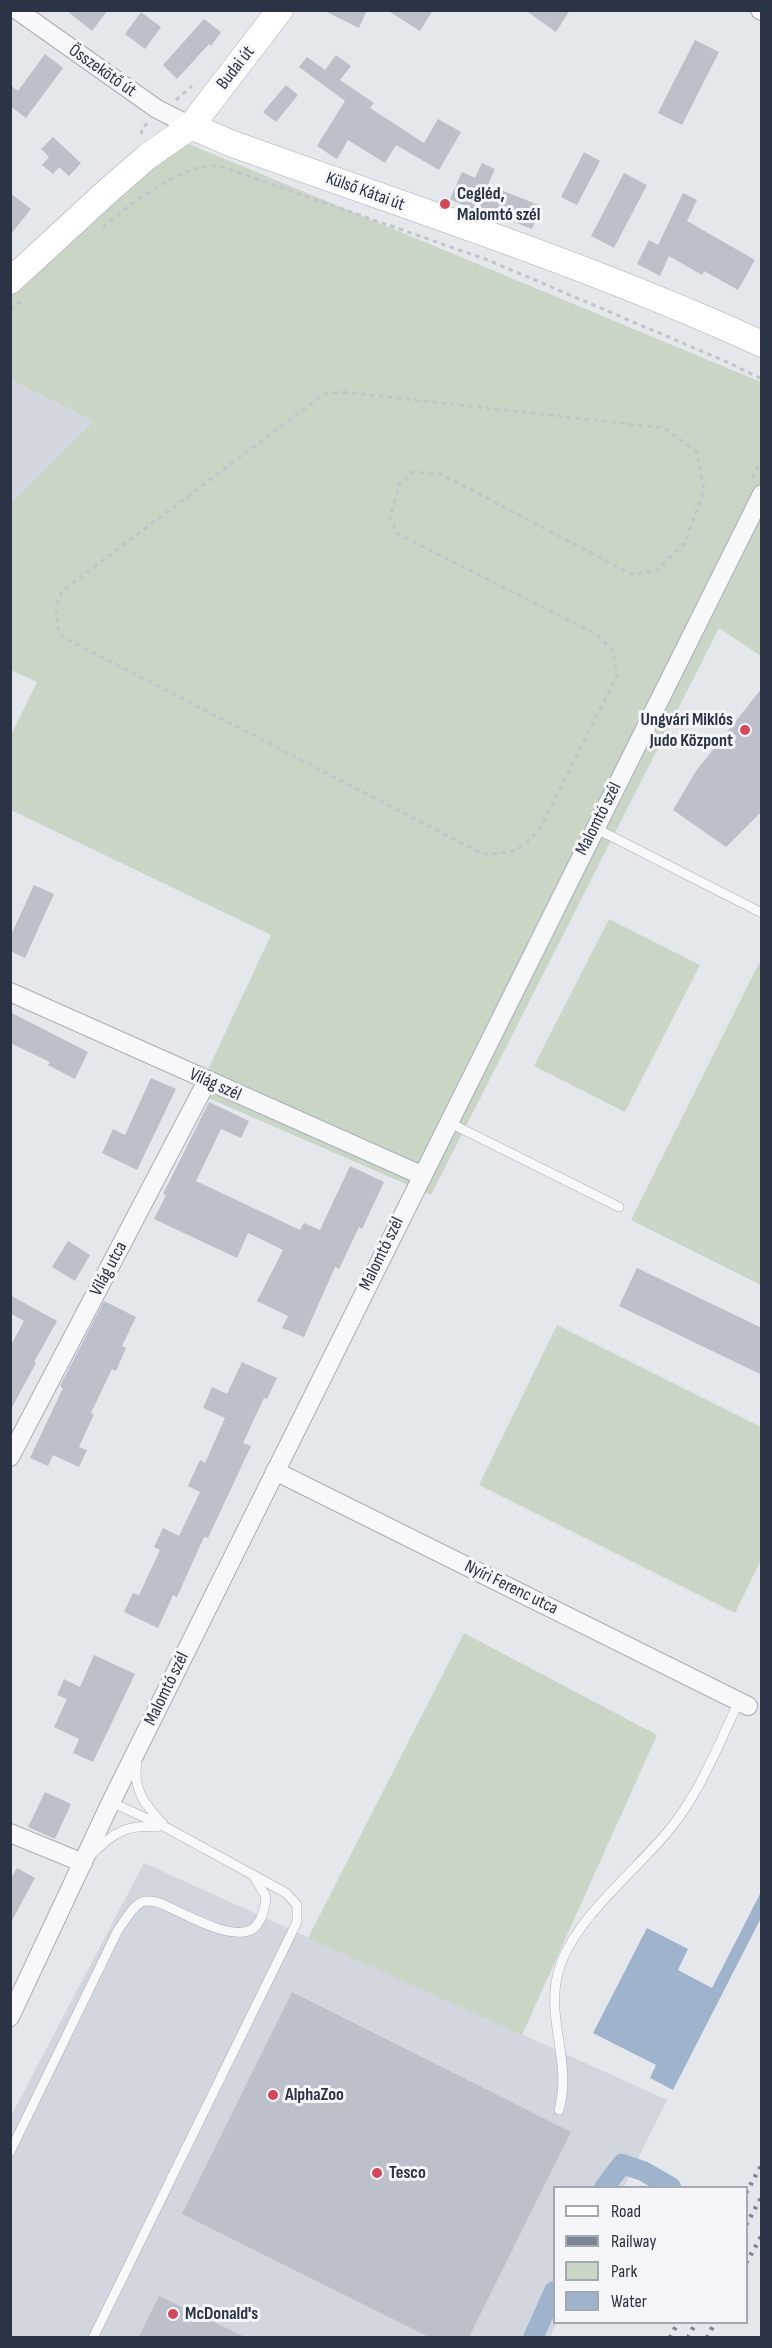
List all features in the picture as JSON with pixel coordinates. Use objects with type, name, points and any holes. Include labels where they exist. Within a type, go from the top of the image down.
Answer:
[{"type":"main road","name":"Budai út","points":[[191,126],[280,10]]},
{"type":"main road","points":[[19,288],[110,189],[148,156],[191,126]]},
{"type":"main road","name":"Külső Kátai út","points":[[191,126],[230,143],[576,266],[700,316],[762,344]]},
{"type":"street","name":"Összekötő út","points":[[16,10],[158,109],[191,126]]},
{"type":"street","name":"Malomtó szél","points":[[10,2017],[111,1802],[421,1175],[762,494]]},
{"type":"street","name":"Világ szél","points":[[10,992],[421,1175]]},
{"type":"street","name":"Világ utca","points":[[10,1457],[207,1081]]},
{"type":"street","name":"Nyíri Ferenc utca","points":[[275,1471],[744,1703]]},
{"type":"street","points":[[10,1833],[83,1863]]},
{"type":"lane","points":[[594,828],[761,913]]},
{"type":"lane","points":[[448,1122],[619,1207]]},
{"type":"lane","points":[[559,2110],[564,2093],[564,2062],[556,2029],[554,2004],[555,1986],[564,1953],[589,1918],[684,1811],[744,1703]]},
{"type":"lane","points":[[140,1744],[135,1772],[136,1787],[146,1806],[167,1828]]},
{"type":"lane","points":[[93,2337],[297,1922],[297,1905],[286,1893],[167,1828],[111,1802]]},
{"type":"lane","points":[[83,1863],[112,1834],[140,1825],[167,1828]]},
{"type":"lane","points":[[10,2152],[118,1930],[135,1907],[143,1901],[160,1903],[231,1933],[246,1931],[254,1927],[264,1912],[266,1897],[254,1876]]},
{"type":"path","points":[[102,228],[127,206],[185,173],[212,166],[228,169],[488,260],[762,379]]},
{"type":"path","points":[[10,310],[19,288]]},
{"type":"path","points":[[343,392],[664,428],[697,452],[704,490],[685,543],[657,570],[633,575],[441,474],[413,472],[400,483],[390,517],[398,534],[596,634],[613,651],[617,675],[541,827],[523,848],[505,853],[483,854],[59,635],[56,607],[62,591],[324,394],[343,392]]},
{"type":"shaded area","points":[[10,380],[94,421],[11,505],[10,504]]},
{"type":"shaded area","points":[[144,1863],[667,2100],[624,2186],[553,2186],[553,2324],[556,2324],[550,2337],[11,2338],[11,2116]]},
{"type":"green space","points":[[165,134],[761,382],[761,656],[719,628],[431,1195],[197,1093],[271,935],[11,810],[11,735],[37,682],[11,670],[10,505],[94,421],[11,380],[11,270]]},
{"type":"green space","points":[[609,919],[700,965],[625,1112],[534,1066]]},
{"type":"green space","points":[[759,963],[762,965],[761,1285],[631,1220]]},
{"type":"green space","points":[[557,1325],[761,1427],[761,1560],[735,1613],[479,1485]]},
{"type":"green space","points":[[464,1633],[657,1735],[522,2035],[308,1938]]},
{"type":"water","points":[[761,1892],[761,1918],[673,2090],[650,2078],[656,2065],[593,2033],[647,1928],[688,1949],[678,1970],[712,1988]]},
{"type":"building","points":[[66,10],[108,10],[92,31]]},
{"type":"building","points":[[323,10],[367,10],[359,28]]},
{"type":"building","points":[[387,10],[433,10],[420,31]]},
{"type":"building","points":[[525,10],[570,10],[556,32]]},
{"type":"building","points":[[141,12],[161,27],[145,49],[125,34]]},
{"type":"building","points":[[204,19],[221,32],[211,46],[209,44],[177,79],[163,65]]},
{"type":"building","points":[[695,40],[719,52],[682,125],[658,113]]},
{"type":"building","points":[[45,54],[63,68],[26,118],[10,106],[10,85],[18,91]]},
{"type":"building","points":[[336,55],[351,66],[340,80],[374,103],[370,108],[424,143],[438,119],[461,132],[439,170],[396,145],[385,163],[348,140],[337,159],[317,146],[345,101],[299,67],[307,57],[325,70]]},
{"type":"building","points":[[286,85],[298,95],[276,122],[263,112]]},
{"type":"building","points":[[53,137],[81,163],[69,176],[59,167],[53,174],[42,165],[49,157],[41,149]]},
{"type":"building","points":[[584,152],[600,161],[577,205],[561,197]]},
{"type":"building","points":[[482,163],[495,169],[488,185],[541,206],[532,229],[477,208],[476,211],[450,199],[462,172],[475,178]]},
{"type":"building","points":[[624,173],[647,185],[614,248],[591,236]]},
{"type":"building","points":[[10,193],[31,209],[10,235]]},
{"type":"building","points":[[683,193],[697,200],[687,221],[755,260],[738,290],[704,271],[702,275],[669,256],[660,276],[637,264],[649,240],[658,245]]},
{"type":"building","name":"Ungvári Miklós Judo Központ","points":[[762,688],[762,811],[726,847],[673,810],[696,771]]},
{"type":"building","points":[[34,885],[54,894],[25,958],[10,951],[10,937]]},
{"type":"building","points":[[10,1012],[88,1052],[75,1079],[48,1065],[50,1062],[10,1043]]},
{"type":"building","points":[[151,1078],[176,1089],[137,1170],[102,1153],[113,1129],[125,1135]]},
{"type":"building","points":[[209,1102],[249,1121],[241,1138],[221,1129],[196,1181],[300,1230],[304,1223],[320,1230],[350,1166],[384,1182],[362,1229],[359,1227],[339,1269],[335,1267],[304,1337],[282,1328],[288,1316],[257,1301],[283,1250],[248,1233],[237,1258],[154,1219],[166,1195],[163,1194]]},
{"type":"building","points":[[68,1241],[90,1255],[75,1281],[52,1267]]},
{"type":"building","points":[[637,1268],[762,1328],[762,1375],[619,1306]]},
{"type":"building","points":[[10,1295],[57,1321],[10,1411],[10,1347],[24,1321],[10,1313]]},
{"type":"building","points":[[104,1301],[136,1317],[122,1346],[126,1348],[116,1371],[112,1369],[91,1413],[94,1414],[79,1447],[87,1450],[79,1467],[53,1455],[48,1466],[30,1458],[63,1388],[60,1386]]},
{"type":"building","points":[[242,1362],[277,1378],[267,1399],[264,1398],[243,1443],[251,1446],[208,1538],[204,1537],[177,1597],[173,1595],[158,1628],[124,1612],[133,1593],[139,1595],[160,1550],[154,1547],[163,1528],[179,1536],[200,1492],[188,1486],[200,1460],[205,1463],[225,1418],[203,1408],[212,1387],[227,1394]]},
{"type":"building","points":[[94,1655],[135,1674],[93,1762],[73,1753],[79,1739],[54,1727],[67,1699],[57,1695],[64,1679],[80,1687]]},
{"type":"building","points":[[45,1792],[71,1804],[55,1839],[28,1827]]},
{"type":"building","points":[[17,1868],[35,1878],[10,1924],[10,1880]]},
{"type":"building","name":"Tesco","points":[[292,1992],[571,2132],[469,2337],[429,2337],[182,2214]]},
{"type":"building","name":"McDonald's","points":[[159,2296],[245,2337],[139,2337]]},
{"type":"waterway","points":[[606,2186],[622,2164],[643,2171],[669,2186]]},
{"type":"waterway","points":[[533,2338],[553,2293]]},
{"type":"railway","points":[[748,2189],[762,2164]]},
{"type":"railway","points":[[748,2221],[762,2196]]},
{"type":"railway","points":[[748,2260],[762,2235]]},
{"type":"railway","points":[[670,2338],[677,2324]]},
{"type":"railway","points":[[688,2338],[695,2324]]},
{"type":"railway","points":[[707,2338],[714,2324]]},
{"type":"place","name":"Cegléd, Malomtó szél","points":[[445,204]]},
{"type":"place","name":"Ungvári Miklós Judo Központ","points":[[745,730]]},
{"type":"place","name":"AlphaZoo","points":[[273,2095]]},
{"type":"place","name":"Tesco","points":[[377,2173]]},
{"type":"place","name":"McDonald's","points":[[173,2314]]}]
